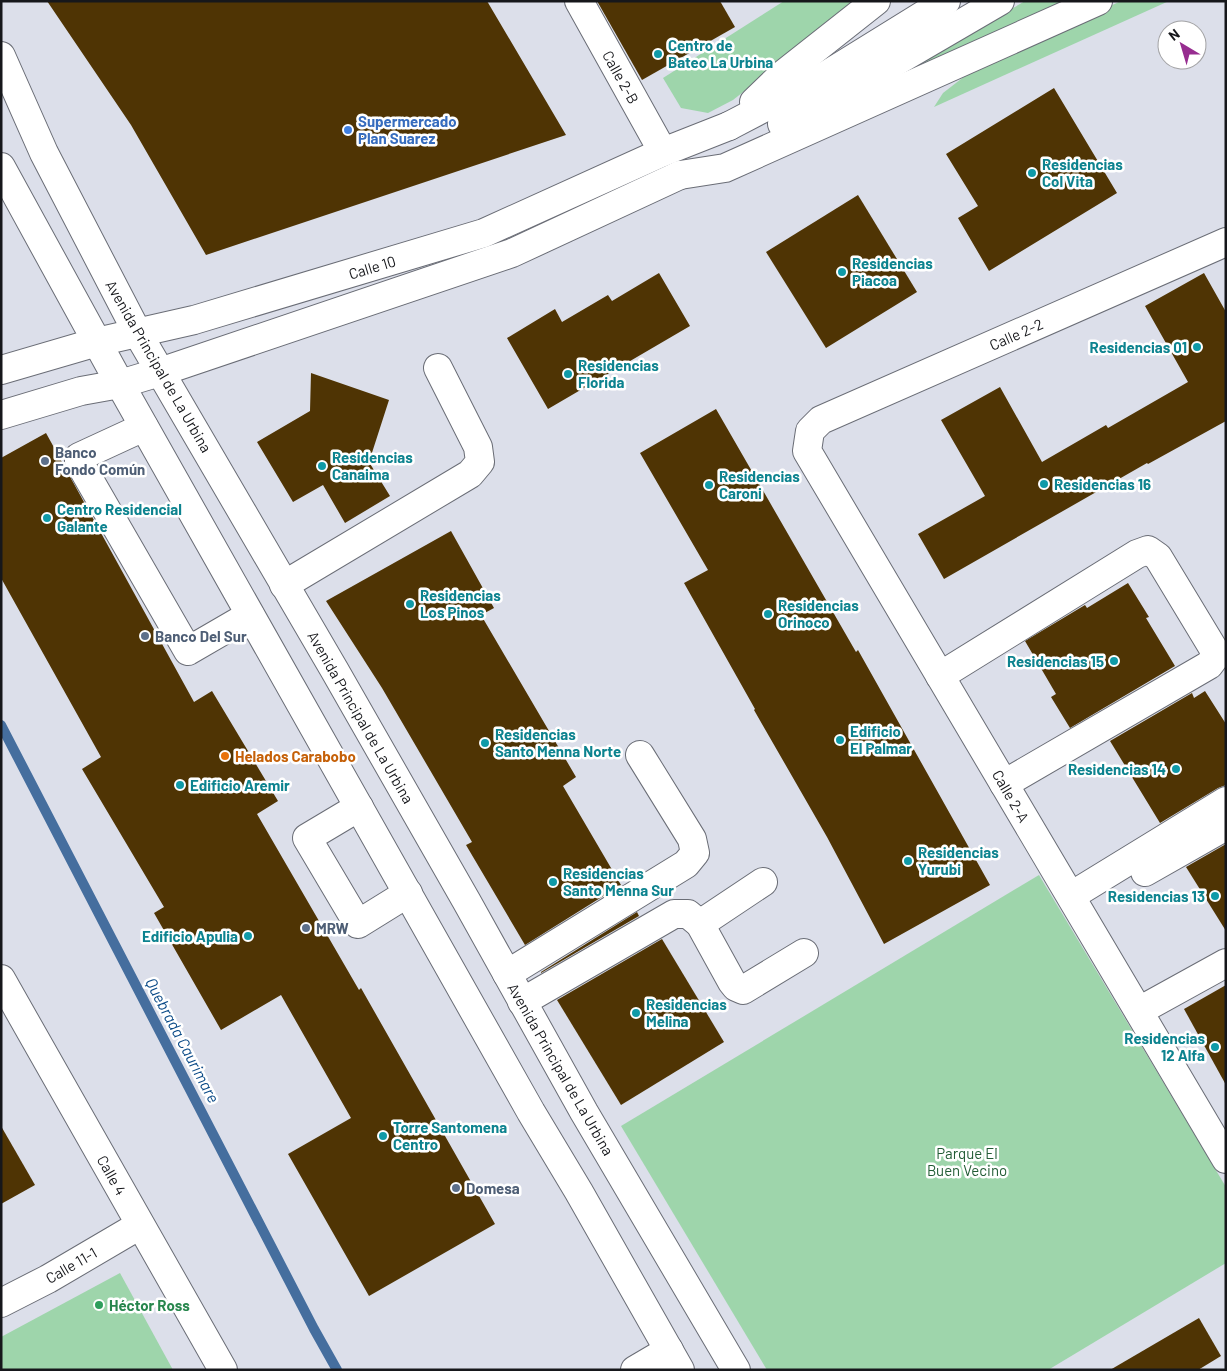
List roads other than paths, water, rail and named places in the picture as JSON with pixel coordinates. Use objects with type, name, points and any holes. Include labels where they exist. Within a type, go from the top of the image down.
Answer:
[{"type":"main road","name":"Calle 2-B","points":[[579,1],[664,152]]},
{"type":"main road","points":[[729,126],[782,76],[876,1]]},
{"type":"main road","name":"Calle 10","points":[[1,370],[97,342],[194,320],[484,233],[664,152],[729,126],[824,76],[946,1]]},
{"type":"main road","points":[[680,175],[832,98],[1000,1]]},
{"type":"main road","points":[[680,175],[725,168],[1098,1]]},
{"type":"main road","name":"Avenida Principal de La Urbina","points":[[1,56],[44,153],[137,332],[507,974],[584,1112],[736,1370]]},
{"type":"main road","points":[[1,167],[250,615],[531,1112],[580,1192],[674,1360],[635,1370]]},
{"type":"main road","name":"Calle 10","points":[[1,416],[81,392],[120,384],[160,372],[512,253],[680,175]]},
{"type":"main road","name":"Calle 2-2","points":[[810,431],[820,420],[1226,242]]},
{"type":"main road","points":[[284,585],[470,474],[480,462],[478,447],[438,368]]},
{"type":"main road","points":[[144,427],[80,457],[79,462],[188,651],[250,615]]},
{"type":"main road","name":"Calle 2-A","points":[[810,431],[807,451],[1226,1159]]},
{"type":"main road","points":[[940,676],[1137,554],[1148,550],[1158,557],[1213,648],[1215,657],[1209,665],[1008,791]]},
{"type":"main road","points":[[1008,791],[1226,668]]},
{"type":"main road","points":[[507,974],[686,864],[695,853],[692,839],[640,755]]},
{"type":"main road","points":[[1075,903],[1226,800]]},
{"type":"main road","points":[[359,807],[308,838],[358,924],[408,893]]},
{"type":"main road","points":[[1075,903],[1226,826]]},
{"type":"main road","points":[[700,924],[763,882]]},
{"type":"main road","points":[[522,1002],[674,914],[688,914],[700,924],[732,982],[736,987],[743,990],[804,953]]},
{"type":"main road","points":[[1138,1011],[1226,963]]},
{"type":"main road","name":"Calle 4","points":[[1,979],[223,1370]]},
{"type":"main road","name":"Calle 11-1","points":[[1,1303],[48,1280],[140,1225]]},
{"type":"waterway","name":"Quebrada Caurimare","points":[[1,725],[337,1370]]},
{"type":"place","name":"Centro de Bateo La Urbina","points":[[658,54]]},
{"type":"place","name":"Supermercado Plan Suarez","points":[[348,130]]},
{"type":"place","name":"Residencias Col Vita","points":[[1032,173]]},
{"type":"place","name":"Residencias Piacoa","points":[[842,272]]},
{"type":"place","name":"Residencias 01","points":[[1197,347]]},
{"type":"place","name":"Residencias Florida","points":[[568,374]]},
{"type":"place","name":"Banco Fondo Común","points":[[45,461]]},
{"type":"place","name":"Residencias Canaima","points":[[322,466]]},
{"type":"place","name":"Residencias 16","points":[[1044,484]]},
{"type":"place","name":"Residencias Caroni","points":[[709,485]]},
{"type":"place","name":"Centro Residencial Galante","points":[[47,518]]},
{"type":"place","name":"Residencias Los Pinos","points":[[410,604]]},
{"type":"place","name":"Residencias Orinoco","points":[[768,614]]},
{"type":"place","name":"Banco Del Sur","points":[[145,636]]},
{"type":"place","name":"Residencias 15","points":[[1114,661]]},
{"type":"place","name":"Edificio El Palmar","points":[[840,740]]},
{"type":"place","name":"Residencias Santo Menna Norte","points":[[485,743]]},
{"type":"place","name":"Helados Carabobo","points":[[225,756]]},
{"type":"place","name":"Residencias 14","points":[[1176,769]]},
{"type":"place","name":"Edificio Aremir","points":[[180,785]]},
{"type":"place","name":"Residencias Yurubi","points":[[908,861]]},
{"type":"place","name":"Residencias Santo Menna Sur","points":[[553,882]]},
{"type":"place","name":"Residencias 13","points":[[1215,896]]},
{"type":"place","name":"MRW","points":[[306,928]]},
{"type":"place","name":"Edificio Apulia","points":[[248,936]]},
{"type":"place","name":"Residencias Melina","points":[[636,1013]]},
{"type":"place","name":"Residencias 12 Alfa","points":[[1215,1047]]},
{"type":"place","name":"Torre Santomena Centro","points":[[383,1136]]},
{"type":"place","name":"Domesa","points":[[456,1188]]},
{"type":"place","name":"Héctor Ross","points":[[99,1305]]},
{"type":"park label","name":"Parque El Buen Vecino","points":[[967,1162]]}]
